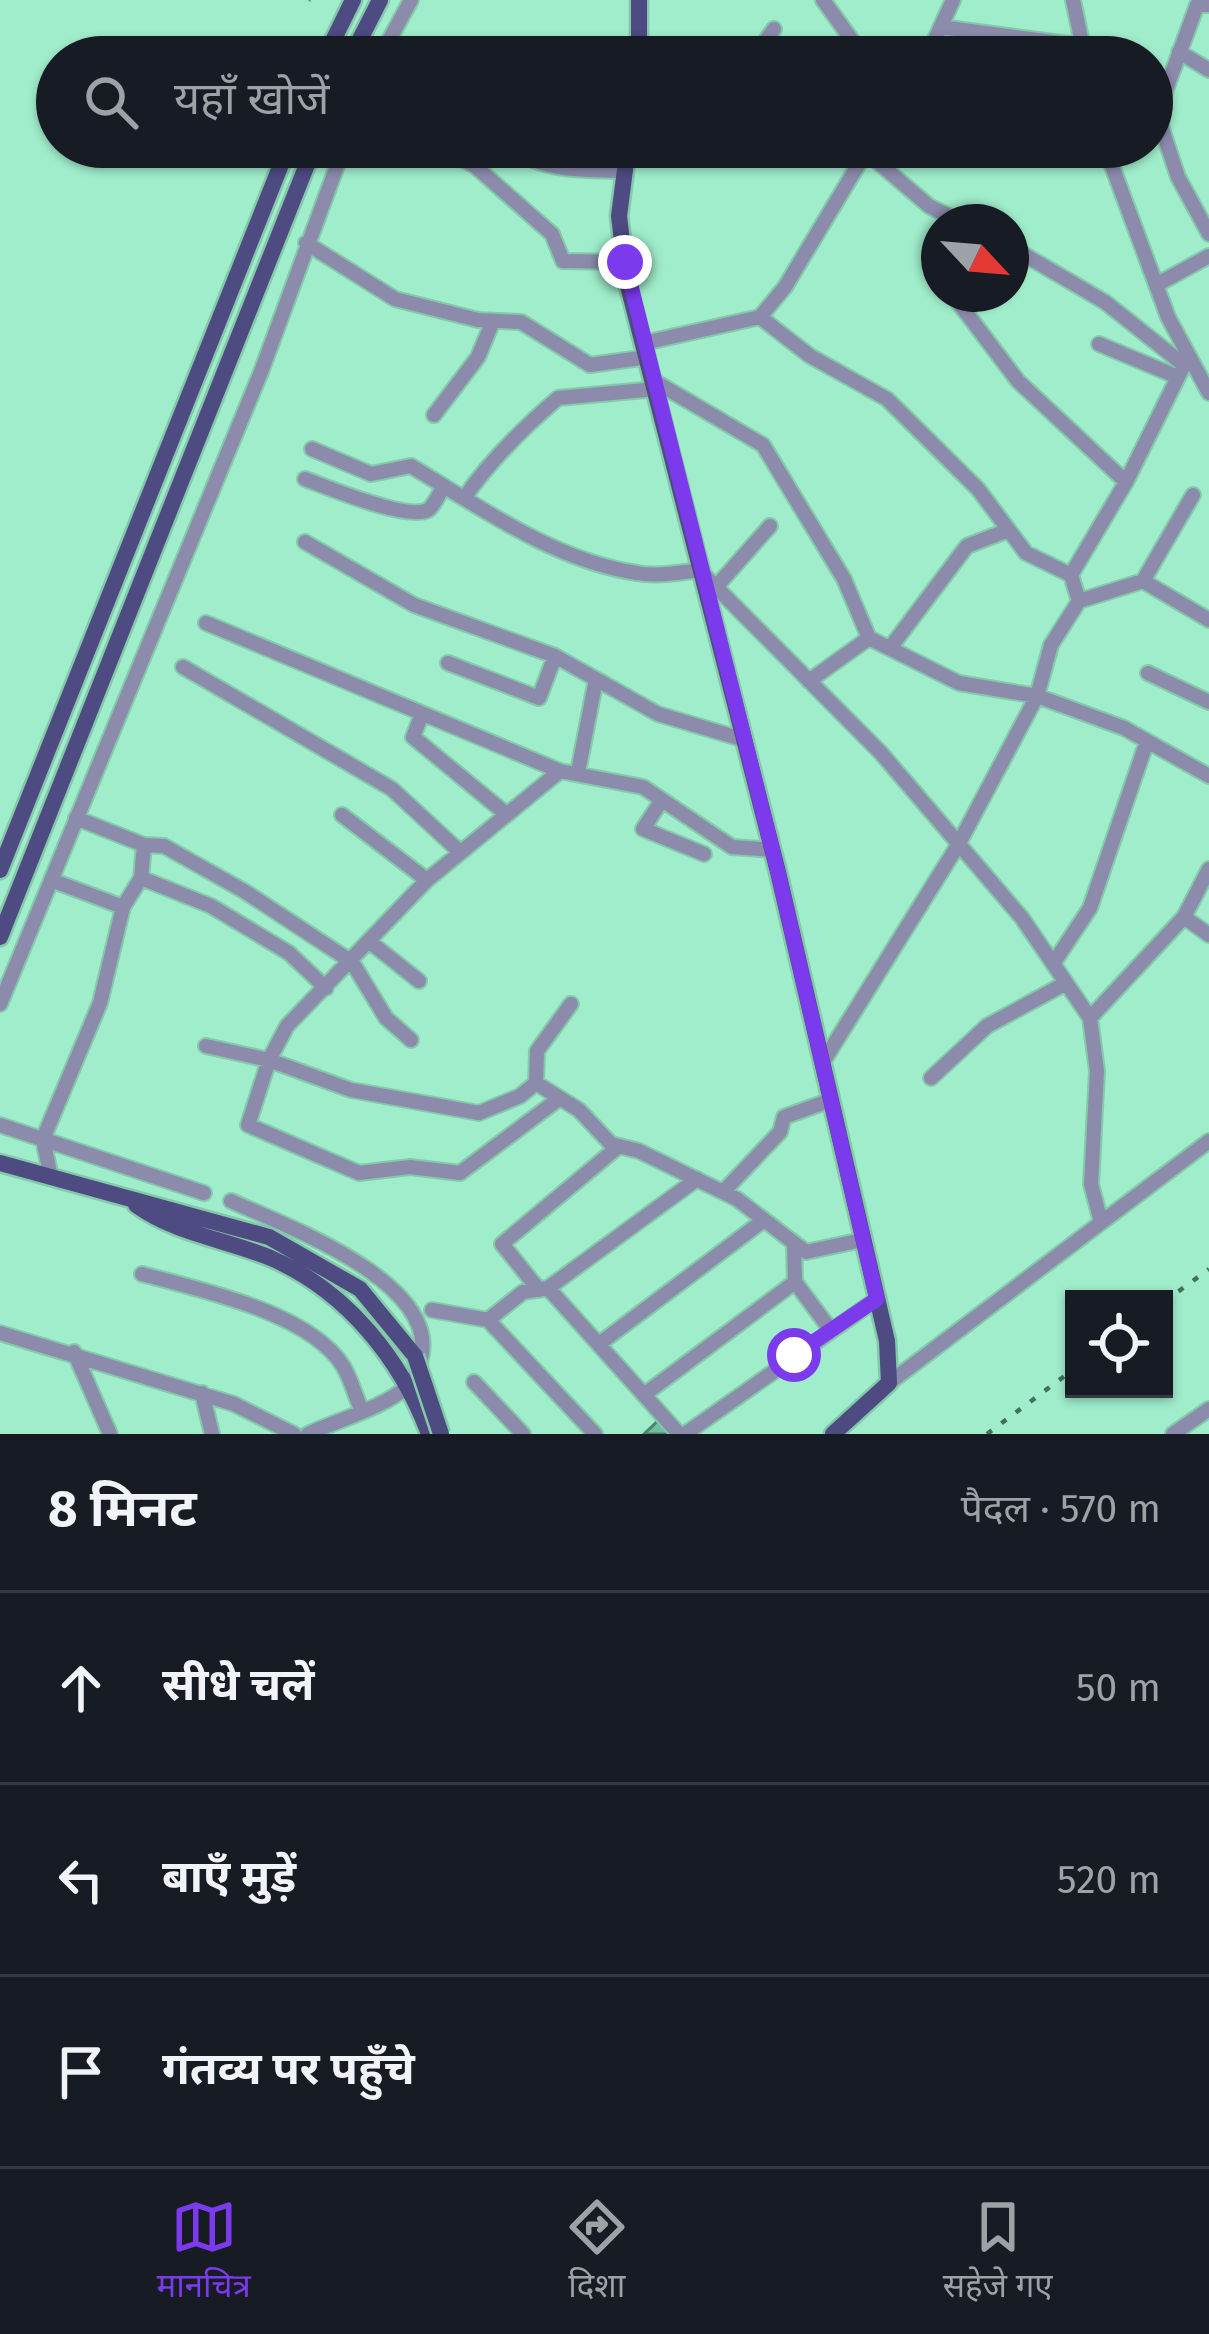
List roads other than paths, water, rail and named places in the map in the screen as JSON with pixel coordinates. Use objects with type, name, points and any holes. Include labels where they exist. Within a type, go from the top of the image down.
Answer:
[{"type":"main road","points":[[335,36],[353,0]]},
{"type":"main road","points":[[362,36],[380,0]]},
{"type":"main road","points":[[639,0],[639,36]]},
{"type":"main road","points":[[0,870],[280,168]]},
{"type":"main road","points":[[0,938],[306,168]]},
{"type":"main road","points":[[625,168],[619,216],[625,262],[824,1062],[877,1299],[889,1383],[833,1434]]},
{"type":"main road","points":[[0,1163],[269,1237],[325,1266],[383,1310],[416,1356],[429,1432]]},
{"type":"main road","points":[[129,1200],[164,1224],[274,1260],[358,1315],[407,1387],[429,1432]]},
{"type":"street","points":[[391,36],[411,0]]},
{"type":"street","points":[[823,0],[849,36]]},
{"type":"street","points":[[937,36],[952,0]]},
{"type":"street","points":[[1073,0],[1081,36]]},
{"type":"street","points":[[1173,67],[1197,5],[1209,5]]},
{"type":"street","points":[[941,27],[994,36]]},
{"type":"street","points":[[769,36],[774,29]]},
{"type":"street","points":[[1179,52],[1209,70]]},
{"type":"street","points":[[1173,164],[1209,234]]},
{"type":"street","points":[[0,1004],[261,372],[336,168]]},
{"type":"street","points":[[477,168],[552,234],[563,261],[625,262]]},
{"type":"street","points":[[554,168],[625,171]]},
{"type":"street","points":[[306,243],[395,299],[494,321],[521,322],[590,365],[760,316],[785,287],[857,168]]},
{"type":"street","points":[[888,168],[927,204]]},
{"type":"street","points":[[1071,575],[1126,482],[1184,367],[1113,168]]},
{"type":"street","points":[[1156,284],[1209,256]]},
{"type":"street","points":[[1029,258],[1105,302],[1207,386]]},
{"type":"street","points":[[966,312],[1018,381],[1126,482]]},
{"type":"street","points":[[760,316],[821,363],[887,399],[978,489],[1026,553],[1071,575],[1079,601]]},
{"type":"street","points":[[434,415],[478,357],[494,321]]},
{"type":"street","points":[[1099,344],[1184,367]]},
{"type":"street","points":[[464,498],[487,465],[504,455],[558,398],[655,385],[764,445],[844,579],[869,638],[958,683],[1037,696],[1147,741],[1209,776]]},
{"type":"street","points":[[312,448],[371,474],[406,464],[591,563],[642,574],[702,572],[881,753],[1022,918],[1090,1018],[1097,1071],[1091,1184],[1101,1222]]},
{"type":"street","points":[[305,479],[366,502],[421,511],[431,507],[444,485]]},
{"type":"street","points":[[824,1062],[958,844],[1037,696],[1051,645],[1079,601],[1143,580],[1193,495]]},
{"type":"street","points":[[716,587],[770,526]]},
{"type":"street","points":[[890,648],[967,546],[1006,531]]},
{"type":"street","points":[[304,542],[414,605],[555,656],[658,714],[745,740]]},
{"type":"street","points":[[1143,580],[1209,620]]},
{"type":"street","points":[[206,622],[560,771],[643,787],[732,847],[772,850]]},
{"type":"street","points":[[809,681],[869,638]]},
{"type":"street","points":[[448,663],[539,698],[555,656]]},
{"type":"street","points":[[183,668],[392,789],[460,852]]},
{"type":"street","points":[[1148,673],[1209,702]]},
{"type":"street","points":[[578,772],[596,679]]},
{"type":"street","points":[[422,714],[413,736],[505,813]]},
{"type":"street","points":[[1053,964],[1090,908],[1147,741]]},
{"type":"street","points":[[560,771],[427,880],[287,1026],[269,1060],[248,1125],[359,1174],[410,1167],[460,1173],[560,1098]]},
{"type":"street","points":[[662,800],[643,829],[704,854]]},
{"type":"street","points":[[341,814],[427,880]]},
{"type":"street","points":[[76,818],[144,845],[164,846],[237,886],[352,962],[386,1018],[411,1040]]},
{"type":"street","points":[[51,1178],[44,1139],[100,1003],[123,908],[141,878],[144,845]]},
{"type":"street","points":[[1090,1018],[1184,917],[1209,869]]},
{"type":"street","points":[[141,878],[211,906],[289,953],[326,988]]},
{"type":"street","points":[[51,880],[123,908]]},
{"type":"street","points":[[1184,917],[1209,935]]},
{"type":"street","points":[[370,942],[419,981]]},
{"type":"street","points":[[932,1078],[988,1026],[1066,982]]},
{"type":"street","points":[[536,1083],[537,1051],[572,1004]]},
{"type":"street","points":[[206,1046],[269,1060],[351,1090],[479,1113],[536,1083]]},
{"type":"street","points":[[536,1083],[619,1146],[723,1192],[806,1252],[862,1240]]},
{"type":"street","points":[[723,1192],[780,1132],[784,1117],[831,1100]]},
{"type":"street","points":[[0,1125],[204,1193]]},
{"type":"street","points":[[889,1383],[1209,1141]]},
{"type":"street","points":[[619,1146],[502,1244],[682,1434],[877,1299]]},
{"type":"street","points":[[488,1320],[523,1292],[544,1289],[697,1179]]},
{"type":"street","points":[[231,1201],[339,1250],[404,1302],[423,1345],[416,1375],[407,1387],[308,1434]]},
{"type":"street","points":[[599,1344],[764,1220]]},
{"type":"street","points":[[794,1243],[795,1282],[830,1329]]},
{"type":"street","points":[[142,1274],[237,1301],[307,1333],[340,1362],[361,1409]]},
{"type":"street","points":[[644,1394],[795,1282]]},
{"type":"street","points":[[432,1310],[488,1320],[595,1434]]},
{"type":"street","points":[[0,1333],[202,1394],[295,1434]]},
{"type":"street","points":[[74,1352],[110,1434]]},
{"type":"street","points":[[474,1382],[523,1434]]},
{"type":"street","points":[[202,1394],[212,1434]]},
{"type":"street","points":[[1173,1434],[1209,1409]]},
{"type":"railway","points":[[1173,1295],[1209,1269]]},
{"type":"railway","points":[[987,1434],[1065,1376]]}]
